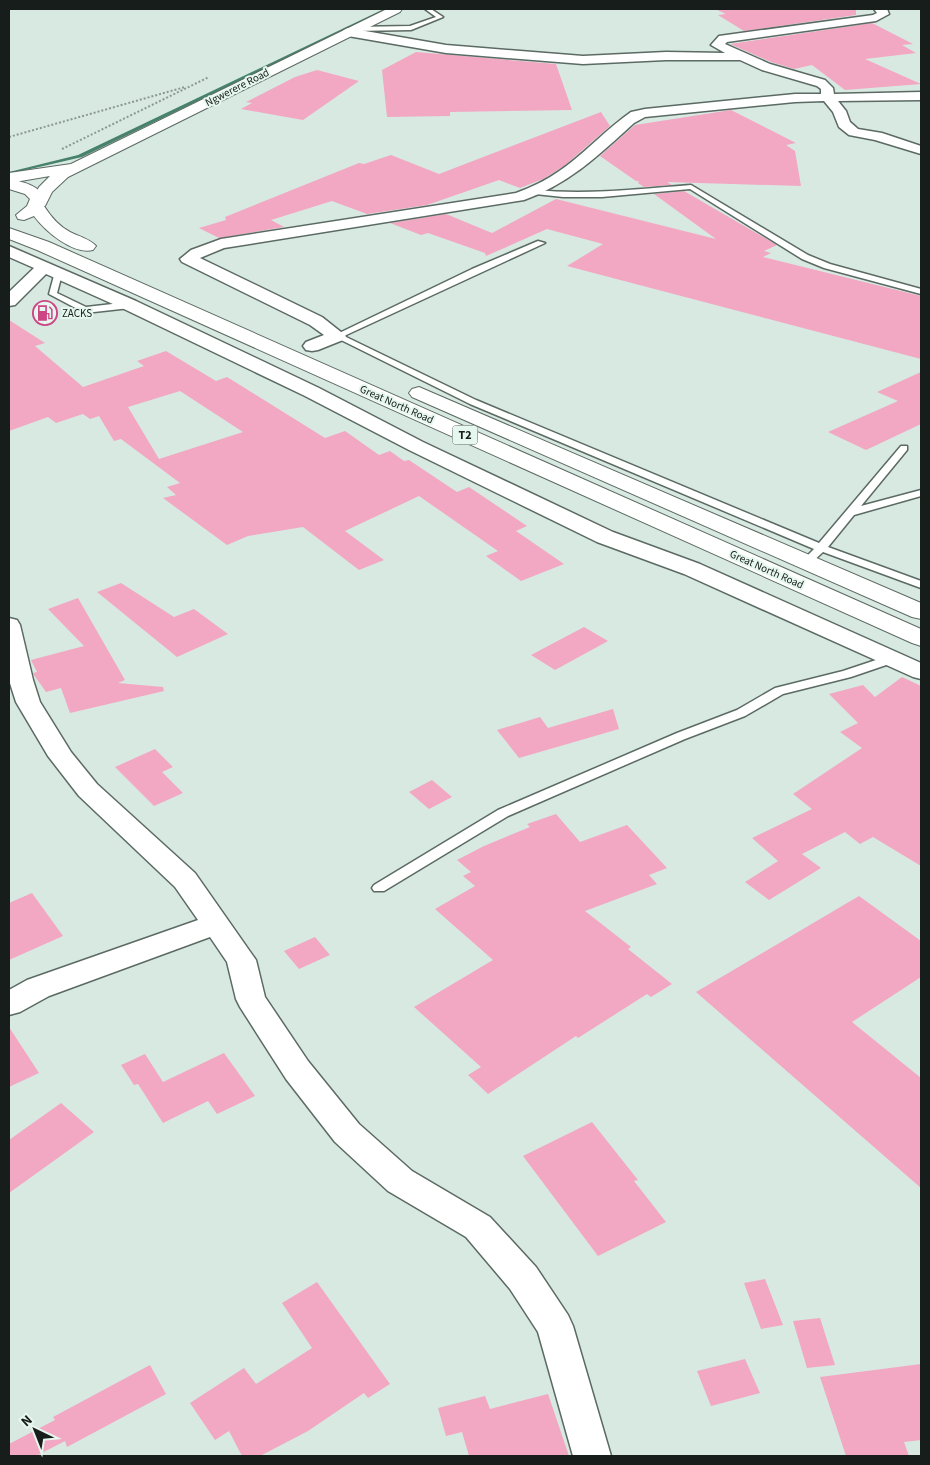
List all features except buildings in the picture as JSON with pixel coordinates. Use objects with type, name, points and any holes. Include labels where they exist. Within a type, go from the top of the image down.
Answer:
[{"type":"main road","name":"Ngwerere Road","points":[[79,166],[396,9]]},
{"type":"main road","points":[[9,179],[79,166]]},
{"type":"main road","points":[[9,220],[22,216],[38,205],[42,193],[50,183],[79,166]]},
{"type":"main road","name":"Great North Road","points":[[9,179],[37,196],[38,205],[46,224],[56,231],[312,346],[921,612]]},
{"type":"main road","name":"Great North Road","points":[[9,233],[43,246],[921,638]]},
{"type":"street","points":[[879,9],[883,11],[883,14],[876,18],[723,39],[717,45],[766,67],[821,83],[827,88],[828,98],[839,111],[844,124],[854,132],[877,136],[921,150]]},
{"type":"street","points":[[351,30],[446,49],[583,60],[666,56],[743,57]]},
{"type":"street","points":[[337,336],[316,321],[188,259],[197,253],[221,244],[534,192],[568,175],[636,115],[666,110],[795,98],[921,96]]},
{"type":"street","points":[[9,251],[130,305],[312,392],[443,459],[605,537],[692,569],[921,672]]},
{"type":"street","points":[[9,301],[51,270]]},
{"type":"street","points":[[312,346],[337,336]]},
{"type":"street","points":[[9,625],[21,680],[28,702],[61,756],[88,790],[185,880],[241,960],[250,999],[297,1070],[347,1132],[400,1181],[478,1227],[523,1278],[555,1326],[592,1456]]},
{"type":"street","points":[[9,1004],[38,988],[216,924]]},
{"type":"lane","points":[[351,30],[411,28],[440,17],[428,9]]},
{"type":"lane","points":[[534,192],[563,195],[602,195],[692,187],[805,256],[835,268],[921,292]]},
{"type":"lane","points":[[337,336],[475,271],[541,243]]},
{"type":"lane","points":[[337,336],[473,402],[821,548],[921,585]]},
{"type":"lane","points":[[806,562],[821,548],[852,512],[904,448]]},
{"type":"lane","points":[[852,512],[921,493]]},
{"type":"lane","points":[[380,888],[503,813],[681,736],[741,713],[779,691],[847,674],[892,659]]},
{"type":"path","points":[[9,137],[192,85],[56,152]]},
{"type":"waterway","points":[[9,173],[80,156],[387,9]]},
{"type":"place","name":"ZACKS","points":[[45,313]]}]
